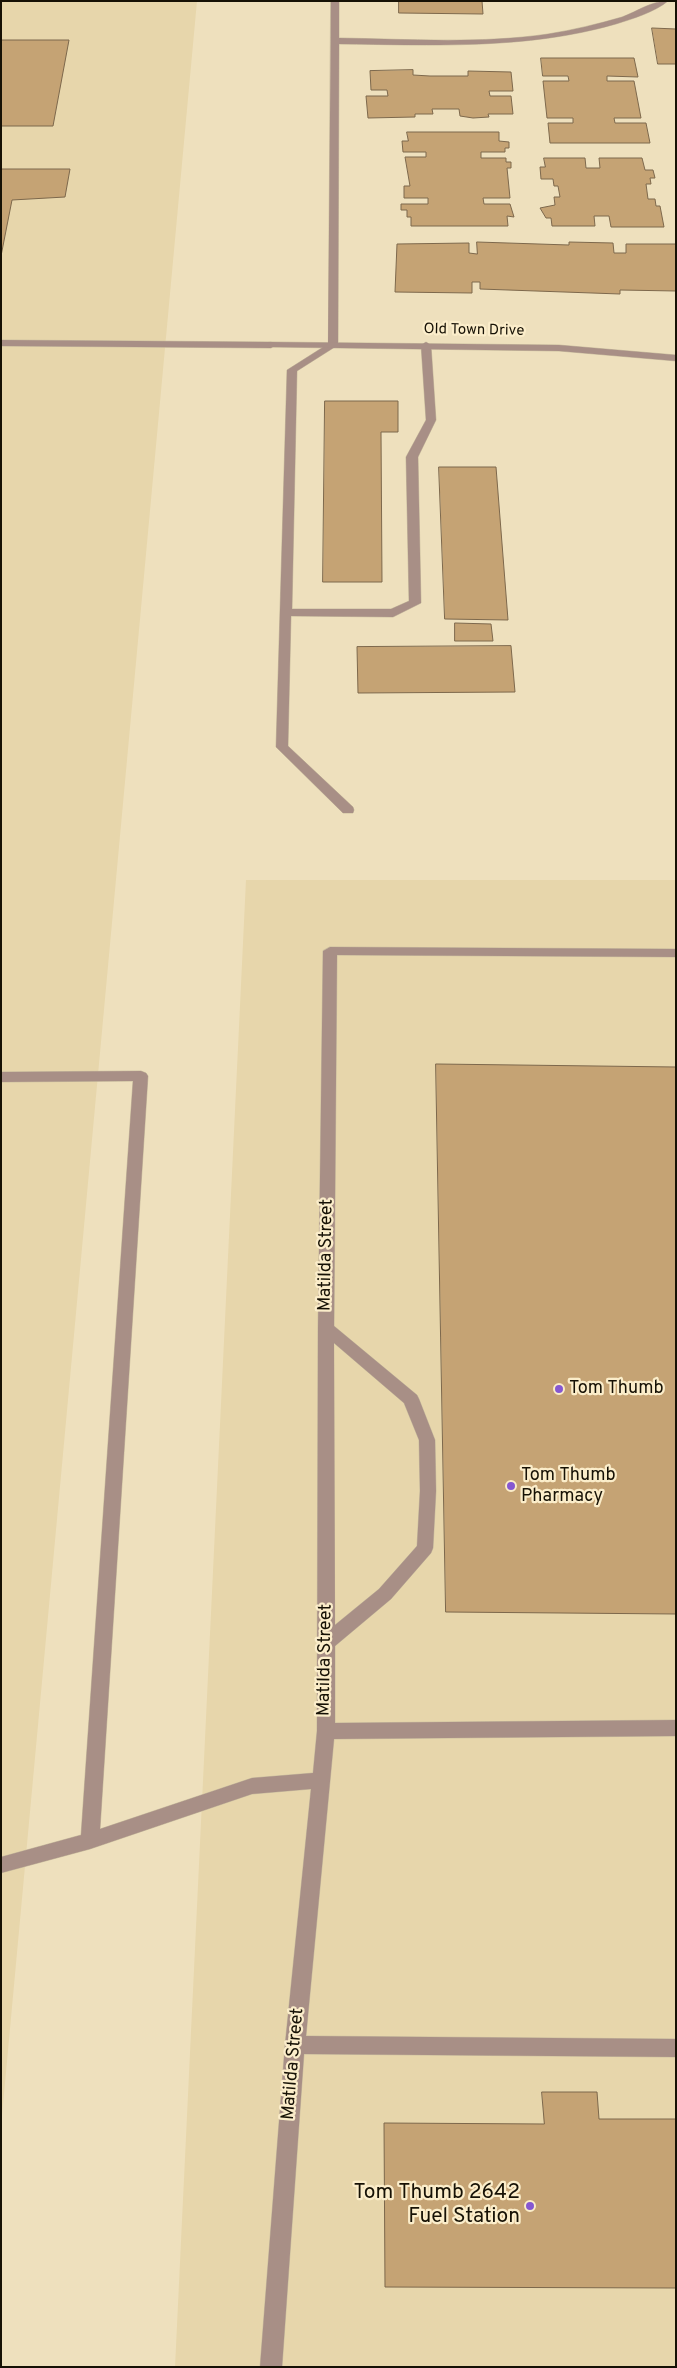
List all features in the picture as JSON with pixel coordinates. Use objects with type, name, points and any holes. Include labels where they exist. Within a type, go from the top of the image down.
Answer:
[{"type":"street","points":[[335,1],[333,345],[292,370],[282,747],[348,810]]},
{"type":"street","points":[[334,41],[495,41],[548,36],[596,26],[646,11],[664,1]]},
{"type":"street","name":"Old Town Drive","points":[[1,343],[426,345],[559,348],[676,358]]},
{"type":"street","points":[[285,612],[393,613],[415,603],[412,457],[431,420],[426,345]]},
{"type":"street","name":"Matilda Street","points":[[271,2367],[295,2045],[326,1730],[326,1328],[330,951],[676,952]]},
{"type":"street","points":[[1,1077],[141,1076],[90,1841]]},
{"type":"street","points":[[326,1328],[411,1399],[427,1440],[428,1491],[425,1548],[385,1594],[327,1642]]},
{"type":"street","points":[[326,1730],[676,1728]]},
{"type":"street","points":[[1,1865],[90,1841],[252,1786],[320,1780]]},
{"type":"street","points":[[295,2045],[676,2048]]},
{"type":"shaded area","points":[[1,1],[197,1],[1,2126]]},
{"type":"shaded area","points":[[246,880],[676,880],[676,2367],[175,2367]]},
{"type":"building","points":[[399,1],[482,1],[483,14],[399,13]]},
{"type":"building","points":[[652,28],[676,29],[676,64],[658,64]]},
{"type":"building","points":[[1,40],[69,40],[53,126],[1,126]]},
{"type":"building","points":[[541,58],[634,58],[638,77],[607,76],[607,81],[634,81],[641,118],[614,118],[615,123],[646,123],[650,143],[550,143],[548,123],[573,123],[573,118],[547,118],[543,81],[569,81],[568,76],[543,76]]},
{"type":"building","points":[[413,70],[413,75],[430,76],[468,76],[468,71],[511,72],[513,91],[489,91],[490,96],[511,96],[513,114],[488,114],[489,117],[473,118],[460,116],[459,109],[432,109],[433,114],[415,114],[415,117],[368,118],[366,96],[388,96],[387,90],[371,90],[370,71]]},
{"type":"building","points":[[407,132],[499,132],[499,141],[509,142],[509,148],[505,148],[505,152],[481,152],[481,158],[506,158],[506,162],[511,162],[511,168],[507,168],[510,198],[483,198],[484,204],[510,204],[514,217],[507,216],[508,226],[411,226],[411,217],[407,217],[407,210],[401,210],[401,204],[428,204],[428,198],[404,198],[404,186],[410,186],[405,157],[426,157],[426,152],[403,152],[402,141],[408,141]]},
{"type":"building","points":[[544,158],[585,158],[586,168],[600,168],[599,158],[642,158],[645,170],[653,170],[655,178],[650,178],[651,184],[646,184],[648,199],[655,199],[656,206],[660,206],[664,227],[611,227],[609,216],[594,216],[595,226],[552,226],[551,218],[546,218],[540,208],[555,205],[554,197],[560,197],[558,186],[554,186],[553,179],[541,179],[540,167],[545,167]]},
{"type":"building","points":[[1,169],[70,169],[65,197],[12,200],[1,256]]},
{"type":"building","points":[[477,242],[569,245],[569,242],[613,243],[614,253],[626,253],[626,244],[676,244],[676,291],[620,290],[620,294],[480,289],[480,282],[472,282],[472,293],[395,292],[397,244],[469,243],[469,253],[477,254]]},
{"type":"building","points":[[325,401],[398,401],[398,432],[381,432],[382,582],[323,582]]},
{"type":"building","points":[[439,467],[496,467],[508,620],[445,619]]},
{"type":"building","points":[[455,623],[491,624],[493,641],[455,641]]},
{"type":"building","points":[[511,646],[515,692],[358,693],[357,647]]},
{"type":"building","name":"Tom Thumb","points":[[436,1064],[676,1067],[676,1614],[446,1612]]},
{"type":"building","name":"Tom Thumb 2642 Fuel Station","points":[[542,2092],[597,2092],[599,2119],[676,2119],[676,2288],[385,2287],[384,2123],[544,2124]]},
{"type":"place","name":"Tom Thumb","points":[[559,1389]]},
{"type":"place","name":"Tom Thumb Pharmacy","points":[[511,1486]]},
{"type":"place","name":"Tom Thumb 2642 Fuel Station","points":[[530,2206]]}]
